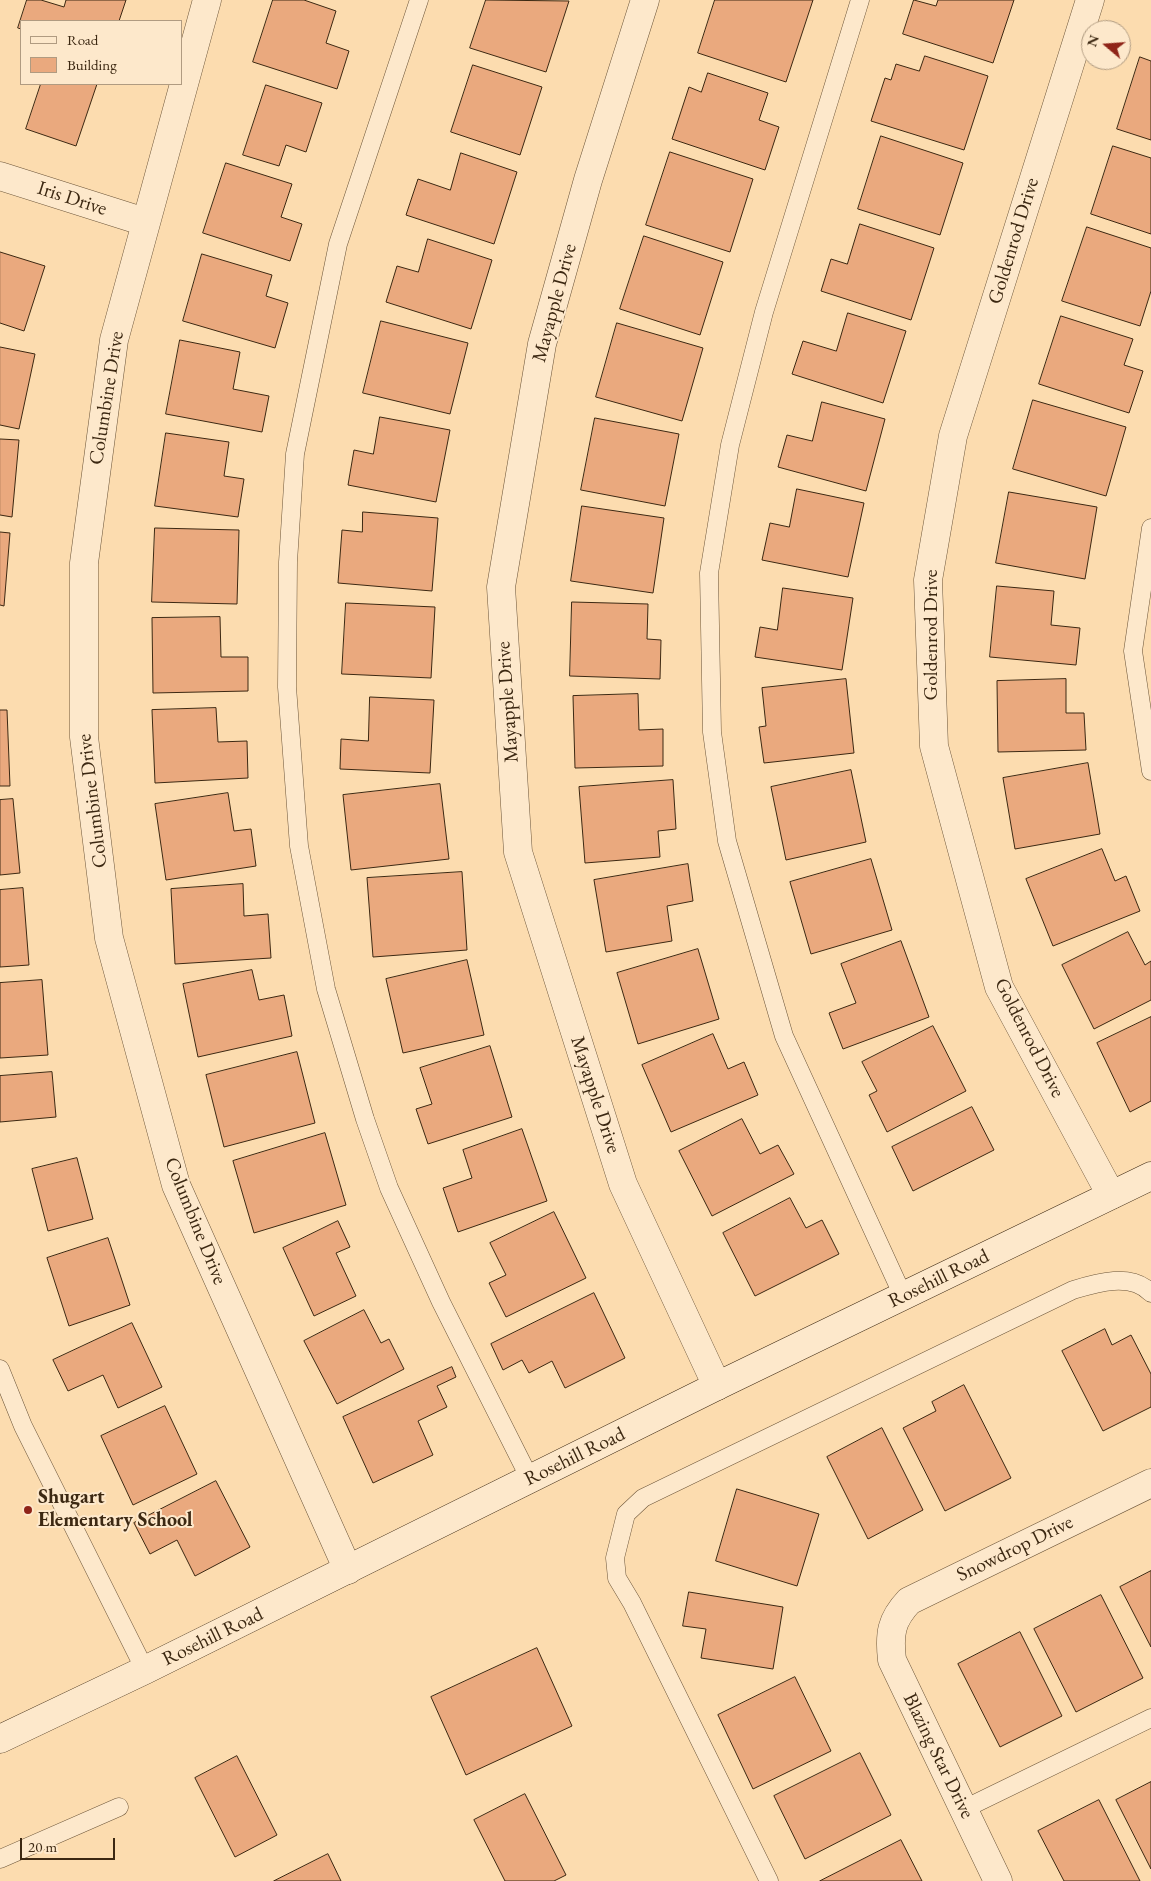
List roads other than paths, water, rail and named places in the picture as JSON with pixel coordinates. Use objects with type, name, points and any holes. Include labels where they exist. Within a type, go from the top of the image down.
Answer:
[{"type":"street","name":"Columbine Drive","points":[[206,0],[114,340],[84,563],[84,737],[110,938],[176,1185],[348,1570]]},
{"type":"street","name":"Mayapple Drive","points":[[645,0],[588,180],[542,344],[501,587],[518,852],[624,1184],[717,1386]]},
{"type":"street","name":"Goldenrod Drive","points":[[1090,0],[953,436],[928,580],[934,746],[999,986],[1111,1195]]},
{"type":"street","name":"Iris Drive","points":[[0,176],[145,222]]},
{"type":"street","name":"Rosehill Road","points":[[0,1739],[145,1670],[717,1386],[1151,1176]]},
{"type":"street","name":"Snowdrop Drive","points":[[892,1628],[897,1613],[909,1601],[1151,1483]]},
{"type":"street","name":"Blazing Star Drive","points":[[892,1628],[890,1641],[892,1660],[998,1881]]},
{"type":"lane","points":[[419,0],[338,244],[295,454],[288,562],[287,688],[299,846],[326,989],[364,1119],[396,1206],[441,1302],[530,1479]]},
{"type":"lane","points":[[860,0],[764,312],[730,445],[708,573],[712,732],[727,841],[784,1036],[903,1296]]},
{"type":"lane","points":[[1151,528],[1133,651],[1151,771]]},
{"type":"lane","points":[[769,1881],[632,1603],[617,1578],[615,1558],[626,1514],[643,1498],[1073,1290],[1102,1282],[1126,1281],[1151,1293]]},
{"type":"lane","points":[[0,1369],[23,1426],[145,1670]]},
{"type":"lane","points":[[964,1809],[1151,1718]]},
{"type":"lane","points":[[0,1859],[119,1807]]},
{"type":"place","name":"Shugart Elementary School","points":[[28,1510]]}]
